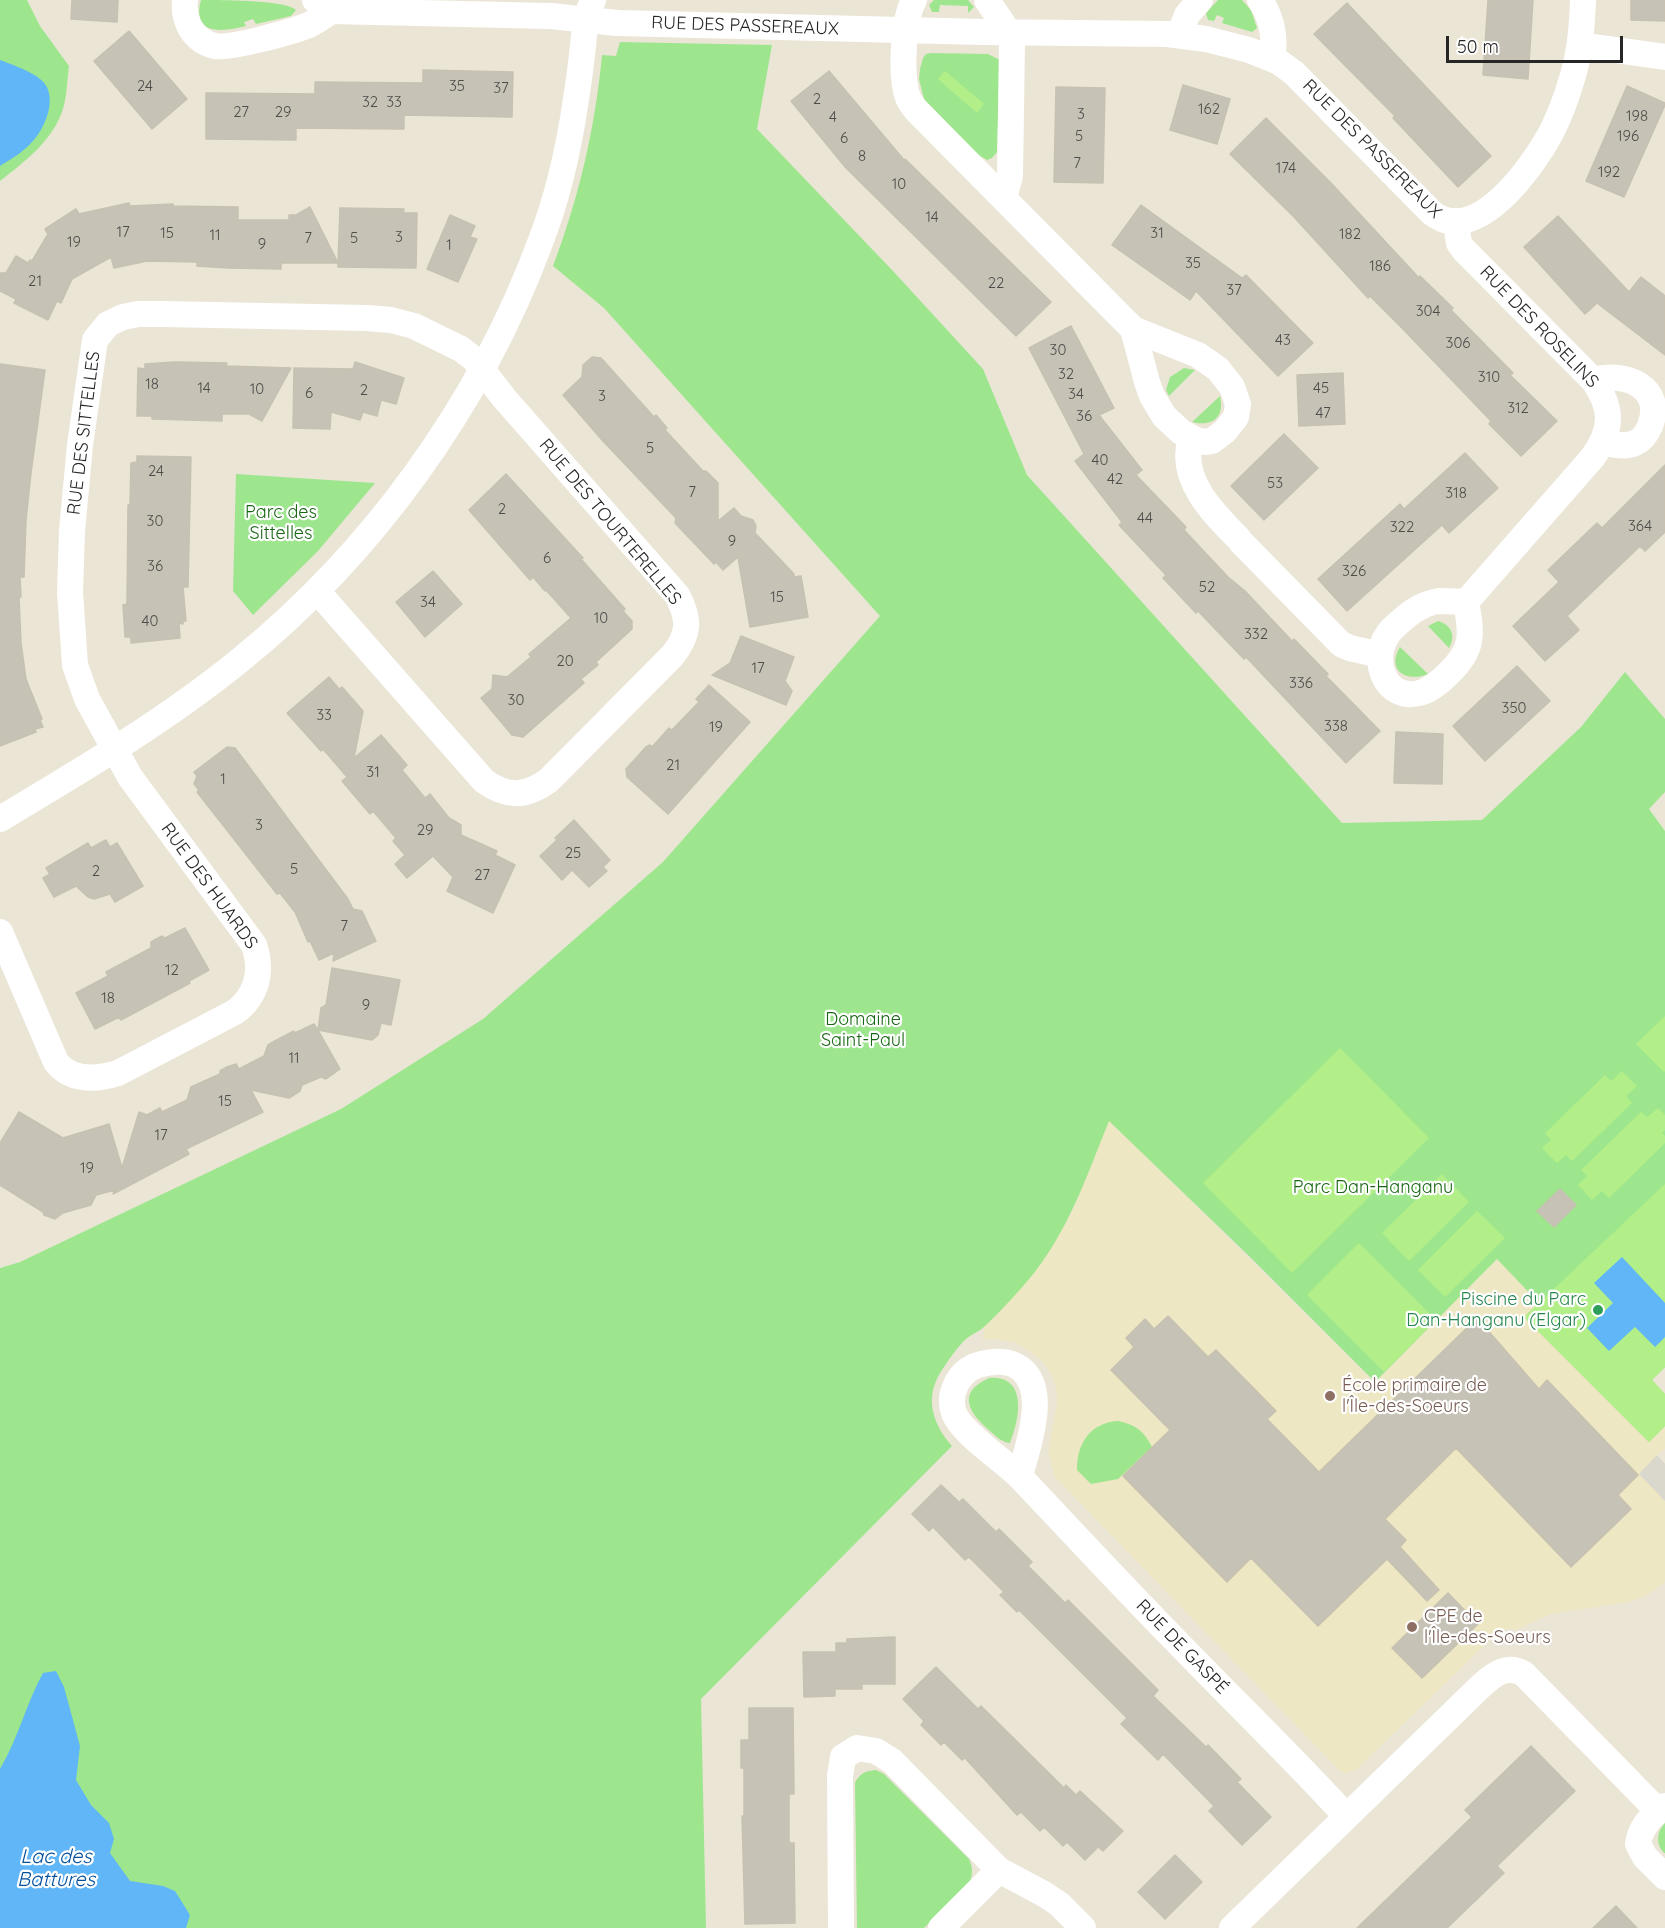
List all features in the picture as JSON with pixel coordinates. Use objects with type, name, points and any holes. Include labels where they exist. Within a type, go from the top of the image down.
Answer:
[{"type":"street","points":[[185,0],[188,27],[196,36],[217,46],[296,29],[322,18],[323,5]]},
{"type":"street","points":[[914,0],[909,10],[905,30],[905,78],[909,99],[922,116],[1133,329],[1206,360],[1218,369],[1232,387],[1238,404],[1236,417],[1232,424],[1212,441],[1204,442],[1181,432],[1168,420],[1155,402],[1147,382],[1133,329]]},
{"type":"street","points":[[987,0],[1009,33],[1012,43],[1011,162],[1008,185],[1003,196]]},
{"type":"street","points":[[1179,35],[1187,15],[1200,0]]},
{"type":"street","points":[[1260,0],[1271,20],[1274,42],[1272,59]]},
{"type":"street","name":"RUE DES PASSEREAUX","points":[[323,5],[551,16],[586,6],[616,23],[1179,35],[1225,43],[1272,59],[1294,73],[1432,213],[1448,222],[1456,223],[1471,219],[1491,207],[1507,193],[1525,172],[1551,132],[1573,77],[1580,45],[1583,0]]},
{"type":"street","points":[[0,819],[114,750],[168,714],[267,638],[317,591],[375,526],[420,467],[460,409],[482,371],[532,263],[559,184],[574,114],[586,6]]},
{"type":"street","points":[[1580,45],[1665,57]]},
{"type":"street","name":"RUE DES ROSELINS","points":[[1456,223],[1459,243],[1468,255],[1593,380],[1605,397],[1608,413],[1607,428],[1593,457],[1466,602]]},
{"type":"street","name":"RUE DES SITTELLES","points":[[114,750],[87,699],[75,665],[70,592],[72,531],[81,434],[92,351],[101,331],[108,324],[123,317],[138,314],[391,320],[414,326],[461,349],[474,359],[482,371]]},
{"type":"street","name":"RUE DES TOURTERELLES","points":[[317,591],[484,781],[495,789],[511,794],[531,791],[549,780],[682,644],[687,619],[677,595],[482,371]]},
{"type":"street","points":[[1593,380],[1612,376],[1627,378],[1645,391],[1652,404],[1652,422],[1639,441],[1625,446],[1602,442]]},
{"type":"street","points":[[1191,438],[1187,456],[1194,483],[1217,517],[1341,644],[1380,655]]},
{"type":"street","points":[[1466,602],[1470,627],[1469,646],[1460,662],[1438,683],[1422,692],[1399,691],[1386,681],[1382,673],[1380,655],[1390,632],[1414,611],[1431,603],[1466,602]]},
{"type":"street","name":"RUE DES HUARDS","points":[[0,932],[56,1062],[62,1070],[69,1074],[93,1078],[117,1073],[235,1012],[251,996],[259,970],[259,958],[254,945],[134,784],[114,750]]},
{"type":"street","name":"RUE DE GASPÉ","points":[[1020,1476],[1089,1551],[1346,1816]]},
{"type":"street","points":[[1232,1928],[1493,1675],[1510,1669],[1524,1674],[1661,1809],[1643,1828],[1638,1844],[1645,1857],[1665,1877]]},
{"type":"street","points":[[841,1928],[840,1767],[843,1757],[849,1751],[857,1748],[876,1751],[892,1761],[999,1870],[1044,1894],[1083,1928]]},
{"type":"street","points":[[941,1928],[999,1870]]},
{"type":"shaded area","name":"École primaire de l'Île-des-Soeurs","points":[[1109,1120],[1374,1382],[1497,1259],[1539,1303],[1525,1317],[1649,1442],[1665,1426],[1665,1448],[1639,1474],[1665,1501],[1665,1582],[1644,1597],[1629,1602],[1551,1614],[1516,1630],[1509,1628],[1494,1636],[1356,1770],[1345,1773],[1339,1770],[1054,1476],[1048,1451],[1057,1403],[1056,1388],[1051,1373],[1041,1360],[1017,1343],[993,1339],[983,1340],[984,1328],[1040,1265],[1073,1210]]},
{"type":"shaded area","points":[[1657,1455],[1665,1464],[1665,1501],[1639,1474]]},
{"type":"green space","points":[[0,0],[27,0],[40,26],[69,66],[65,101],[51,133],[36,151],[0,181]]},
{"type":"green space","points":[[201,0],[267,2],[296,10],[291,16],[256,24],[253,19],[244,22],[246,26],[219,30],[205,26],[201,20],[199,12]]},
{"type":"green space","points":[[934,0],[968,0],[974,7],[968,13],[968,6],[940,5],[939,12],[932,12],[929,5]]},
{"type":"green space","points":[[1218,0],[1242,0],[1251,10],[1257,28],[1252,32],[1222,23],[1224,18],[1217,15],[1214,21],[1208,20],[1206,13]]},
{"type":"green space","name":"Domaine Saint-Paul","points":[[620,42],[772,45],[757,129],[983,369],[1027,475],[1342,823],[1482,820],[1581,727],[1625,672],[1665,719],[1665,792],[1649,809],[1665,831],[1665,1367],[1652,1380],[1665,1394],[1665,1426],[1649,1442],[1524,1317],[1539,1303],[1497,1259],[1375,1382],[1109,1121],[1079,1195],[1051,1248],[1007,1304],[983,1328],[963,1342],[937,1379],[932,1397],[934,1415],[941,1431],[952,1446],[701,1699],[706,1928],[31,1928],[0,1810],[0,1268],[20,1262],[341,1109],[483,1019],[663,862],[880,616],[604,308],[553,266],[571,214],[585,162],[602,55],[616,56]]},
{"type":"green space","points":[[926,54],[988,54],[1000,60],[997,152],[992,158],[987,160],[977,154],[924,99],[919,79],[920,69],[923,58]]},
{"type":"green space","points":[[945,71],[984,104],[977,113],[938,79]]},
{"type":"green space","points":[[1184,368],[1195,370],[1169,396],[1166,390],[1170,377]]},
{"type":"green space","points":[[1220,396],[1221,410],[1216,419],[1206,423],[1192,422]]},
{"type":"green space","name":"Parc des Sittelles","points":[[236,474],[375,483],[318,551],[253,615],[233,591]]},
{"type":"green space","points":[[1438,621],[1447,625],[1451,632],[1452,639],[1449,648],[1428,626]]},
{"type":"green space","points":[[1400,647],[1428,674],[1412,677],[1400,672],[1395,662]]},
{"type":"green space","points":[[1665,1016],[1665,1071],[1664,1072],[1636,1044]]},
{"type":"green space","name":"Parc Dan-Hanganu","points":[[1340,1048],[1429,1138],[1292,1273],[1203,1183]]},
{"type":"green space","points":[[1622,1071],[1637,1086],[1626,1096],[1632,1103],[1572,1161],[1566,1155],[1557,1163],[1542,1148],[1551,1140],[1545,1133],[1605,1075],[1611,1081]]},
{"type":"green space","points":[[1658,1108],[1665,1115],[1665,1130],[1662,1133],[1665,1136],[1665,1143],[1609,1198],[1602,1191],[1592,1200],[1578,1185],[1587,1176],[1581,1170],[1641,1112],[1647,1117]]},
{"type":"green space","points":[[1442,1174],[1469,1202],[1409,1261],[1382,1233]]},
{"type":"green space","name":"Piscine du Parc Dan-Hanganu (Elgar)","points":[[1665,1184],[1665,1367],[1652,1380],[1665,1394],[1665,1426],[1649,1442],[1524,1317]]},
{"type":"green space","points":[[1477,1211],[1505,1238],[1445,1297],[1418,1270]]},
{"type":"green space","points":[[1359,1243],[1436,1320],[1384,1372],[1307,1295]]},
{"type":"green space","points":[[989,1378],[1002,1379],[1010,1384],[1018,1400],[1014,1433],[1010,1443],[999,1439],[983,1424],[969,1404],[972,1390]]},
{"type":"green space","points":[[1118,1421],[1130,1424],[1139,1430],[1152,1447],[1118,1479],[1091,1484],[1077,1470],[1079,1451],[1093,1430]]},
{"type":"green space","points":[[876,1770],[884,1774],[969,1859],[971,1865],[972,1874],[969,1884],[924,1928],[857,1928],[855,1783],[863,1773]]},
{"type":"green space","points":[[1665,1823],[1665,1853],[1664,1853],[1658,1838]]},
{"type":"water","points":[[0,60],[41,80],[49,91],[50,100],[43,127],[33,142],[0,166]]},
{"type":"water","points":[[1622,1257],[1665,1303],[1665,1337],[1655,1347],[1635,1327],[1609,1351],[1587,1328],[1613,1303],[1594,1283]]},
{"type":"water","name":"Lac des Battures","points":[[56,1671],[64,1687],[80,1746],[76,1780],[91,1805],[109,1823],[114,1839],[110,1853],[130,1881],[163,1886],[175,1891],[190,1915],[186,1928],[0,1928],[0,1769],[43,1673]]},
{"type":"building","points":[[72,0],[118,0],[117,22],[71,19]]},
{"type":"building","points":[[1488,0],[1533,0],[1528,79],[1483,75]]},
{"type":"building","points":[[1631,0],[1665,0],[1665,21],[1631,20]]},
{"type":"building","points":[[1347,3],[1491,156],[1458,187],[1393,118],[1395,116],[1314,34]]},
{"type":"building","points":[[129,31],[187,99],[152,129],[94,61]]},
{"type":"building","points":[[423,70],[513,72],[512,117],[404,115],[404,129],[296,128],[296,140],[206,139],[206,93],[315,94],[315,82],[423,83]]},
{"type":"building","points":[[829,71],[904,160],[1051,302],[1016,336],[846,168],[791,101]]},
{"type":"building","points":[[1183,85],[1230,99],[1217,144],[1170,130]]},
{"type":"building","points":[[1627,86],[1665,105],[1624,197],[1586,181]]},
{"type":"building","points":[[1056,87],[1105,88],[1103,183],[1054,182]]},
{"type":"building","points":[[1266,118],[1331,183],[1419,278],[1420,276],[1453,308],[1451,310],[1513,373],[1510,375],[1557,421],[1521,456],[1489,424],[1491,421],[1402,328],[1370,296],[1368,298],[1294,217],[1230,154]]},
{"type":"building","points":[[129,203],[130,206],[173,204],[173,206],[238,207],[238,220],[289,220],[289,215],[296,215],[310,207],[338,263],[281,263],[281,269],[228,268],[197,266],[197,262],[147,261],[114,268],[111,257],[72,279],[61,303],[57,301],[48,320],[14,303],[16,299],[0,291],[0,273],[6,273],[16,256],[28,263],[32,261],[48,234],[45,229],[76,209],[79,214]]},
{"type":"building","points":[[1141,205],[1242,278],[1246,275],[1313,343],[1278,376],[1196,291],[1190,300],[1112,245]]},
{"type":"building","points":[[340,208],[404,209],[403,213],[417,213],[416,268],[338,267]]},
{"type":"building","points":[[450,215],[475,226],[470,237],[477,239],[458,282],[427,269]]},
{"type":"building","points":[[1558,216],[1629,292],[1641,277],[1665,296],[1665,355],[1597,303],[1585,314],[1524,247]]},
{"type":"building","points":[[1071,326],[1114,408],[1099,415],[1142,470],[1136,475],[1186,527],[1184,530],[1228,577],[1245,591],[1292,641],[1294,639],[1328,674],[1326,676],[1380,731],[1346,763],[1246,657],[1244,659],[1163,578],[1166,575],[1119,525],[1122,522],[1075,461],[1084,454],[1029,348]]},
{"type":"building","points":[[592,357],[601,358],[654,417],[656,415],[667,428],[665,430],[703,471],[706,471],[718,483],[718,521],[734,508],[741,516],[753,520],[756,526],[755,533],[794,574],[794,577],[801,576],[808,617],[750,627],[738,557],[723,570],[716,562],[714,564],[675,523],[676,518],[563,395],[582,377],[583,365]]},
{"type":"building","points":[[175,362],[291,368],[262,421],[249,414],[222,414],[222,421],[152,419],[152,416],[137,416],[138,368],[145,369],[145,364]]},
{"type":"building","points":[[355,362],[404,378],[396,404],[381,400],[377,416],[363,412],[360,420],[331,412],[330,429],[293,428],[294,368],[353,369]]},
{"type":"building","points":[[0,364],[45,370],[26,520],[24,577],[20,577],[21,597],[19,597],[21,643],[26,679],[43,727],[0,746]]},
{"type":"building","points":[[1343,373],[1345,424],[1299,426],[1297,375]]},
{"type":"building","points":[[1284,434],[1318,468],[1264,520],[1231,486]]},
{"type":"building","points":[[1465,453],[1498,488],[1449,533],[1442,525],[1347,611],[1318,579],[1400,504],[1404,509]]},
{"type":"building","points":[[137,456],[191,457],[188,587],[183,587],[186,621],[183,621],[183,624],[179,623],[180,638],[131,643],[131,637],[125,637],[123,605],[127,604],[128,505],[130,505],[131,463],[137,462]]},
{"type":"building","points":[[1665,465],[1665,532],[1645,551],[1640,546],[1567,616],[1579,630],[1545,661],[1513,626],[1559,582],[1548,570],[1597,523],[1602,528]]},
{"type":"building","points":[[506,474],[583,558],[581,559],[625,609],[623,611],[632,621],[632,629],[596,662],[598,665],[581,679],[584,683],[523,737],[512,735],[481,698],[492,689],[493,675],[507,677],[531,657],[529,654],[571,618],[533,577],[530,580],[469,510]]},
{"type":"building","points":[[433,571],[462,604],[425,637],[396,602]]},
{"type":"building","points":[[741,636],[794,657],[785,681],[792,691],[786,705],[712,675],[730,663]]},
{"type":"building","points":[[1517,666],[1550,701],[1485,761],[1453,726]]},
{"type":"building","points":[[329,677],[339,689],[342,687],[363,711],[354,758],[381,735],[407,765],[402,770],[425,798],[430,794],[449,818],[461,825],[461,835],[497,851],[495,855],[515,865],[493,913],[447,891],[453,877],[433,856],[407,878],[395,864],[405,855],[393,841],[396,838],[373,811],[370,814],[342,781],[347,777],[287,713]]},
{"type":"building","points":[[709,685],[750,722],[668,814],[627,777],[626,769],[646,747],[650,745],[652,747],[669,728],[672,730],[699,702],[696,699]]},
{"type":"building","points":[[1396,732],[1443,734],[1442,784],[1394,783]]},
{"type":"building","points":[[227,747],[235,748],[348,899],[353,909],[362,911],[376,941],[333,961],[334,953],[319,960],[295,912],[280,893],[277,894],[197,792],[199,790],[194,784],[197,776],[194,772]]},
{"type":"building","points":[[574,820],[610,860],[603,867],[607,871],[589,887],[572,870],[562,880],[540,856]]},
{"type":"building","points":[[106,840],[110,847],[117,843],[143,886],[115,902],[110,894],[94,899],[88,897],[76,886],[54,897],[43,878],[50,874],[46,868],[88,843],[91,848]]},
{"type":"building","points":[[185,928],[209,970],[189,981],[190,983],[121,1020],[119,1017],[95,1029],[76,993],[108,976],[106,972],[151,948],[151,942]]},
{"type":"building","points":[[332,968],[400,980],[391,1025],[381,1023],[378,1035],[372,1040],[318,1030],[321,1008],[326,1005]]},
{"type":"building","points":[[314,1024],[340,1069],[326,1079],[321,1077],[302,1085],[300,1091],[289,1098],[251,1090],[263,1112],[186,1149],[189,1154],[113,1194],[115,1190],[96,1195],[91,1205],[63,1213],[55,1219],[44,1215],[43,1212],[0,1185],[0,1143],[19,1112],[63,1138],[109,1124],[122,1168],[139,1112],[147,1115],[160,1108],[162,1112],[187,1100],[191,1087],[220,1074],[220,1071],[227,1067],[236,1064],[239,1069],[264,1056],[271,1043]]},
{"type":"building","points":[[1560,1189],[1576,1205],[1554,1227],[1537,1211]]},
{"type":"building","points":[[1168,1316],[1208,1357],[1216,1350],[1276,1411],[1267,1419],[1319,1472],[1477,1318],[1539,1389],[1547,1380],[1638,1475],[1618,1495],[1631,1509],[1571,1567],[1456,1448],[1385,1519],[1406,1540],[1400,1547],[1439,1590],[1427,1601],[1387,1559],[1318,1626],[1251,1558],[1227,1582],[1123,1476],[1170,1430],[1111,1370],[1134,1347],[1126,1338],[1145,1319],[1154,1329]]},
{"type":"building","points":[[941,1485],[959,1502],[963,1499],[996,1532],[999,1529],[1032,1562],[1028,1566],[1065,1603],[1068,1600],[1158,1690],[1153,1696],[1206,1747],[1208,1745],[1241,1779],[1237,1782],[1271,1817],[1242,1845],[1209,1811],[1214,1806],[1163,1754],[1158,1760],[1121,1724],[1127,1718],[1019,1610],[1017,1612],[1000,1595],[1004,1592],[969,1557],[965,1560],[933,1527],[929,1531],[912,1514]]},
{"type":"building","points":[[1448,1593],[1478,1624],[1422,1678],[1392,1648]]},
{"type":"building","points":[[895,1637],[895,1684],[862,1684],[862,1689],[835,1689],[835,1696],[804,1697],[803,1652],[836,1652],[836,1643],[847,1643],[847,1639]]},
{"type":"building","points":[[936,1667],[978,1709],[981,1706],[1064,1788],[1066,1785],[1076,1795],[1080,1791],[1123,1831],[1103,1851],[1098,1847],[1085,1860],[1067,1842],[1063,1846],[1044,1827],[1040,1831],[1021,1812],[1017,1815],[965,1758],[962,1760],[944,1742],[941,1745],[921,1725],[924,1721],[903,1699]]},
{"type":"building","points":[[749,1708],[793,1708],[794,1794],[789,1794],[789,1843],[794,1843],[795,1923],[745,1924],[742,1816],[744,1816],[744,1768],[741,1768],[741,1740],[749,1740]]},
{"type":"building","points":[[1531,1746],[1575,1791],[1497,1866],[1504,1873],[1447,1928],[1357,1928],[1472,1817],[1465,1810]]},
{"type":"building","points":[[1175,1855],[1202,1882],[1165,1919],[1138,1892]]},
{"type":"building","points":[[1616,1906],[1637,1928],[1593,1928]]},
{"type":"place","name":"Piscine du Parc Dan-Hanganu (Elgar)","points":[[1598,1310]]},
{"type":"place","name":"École primaire de l'Île-des-Soeurs","points":[[1330,1396]]},
{"type":"place","name":"CPE de l'Île-des-Soeurs","points":[[1412,1627]]}]
